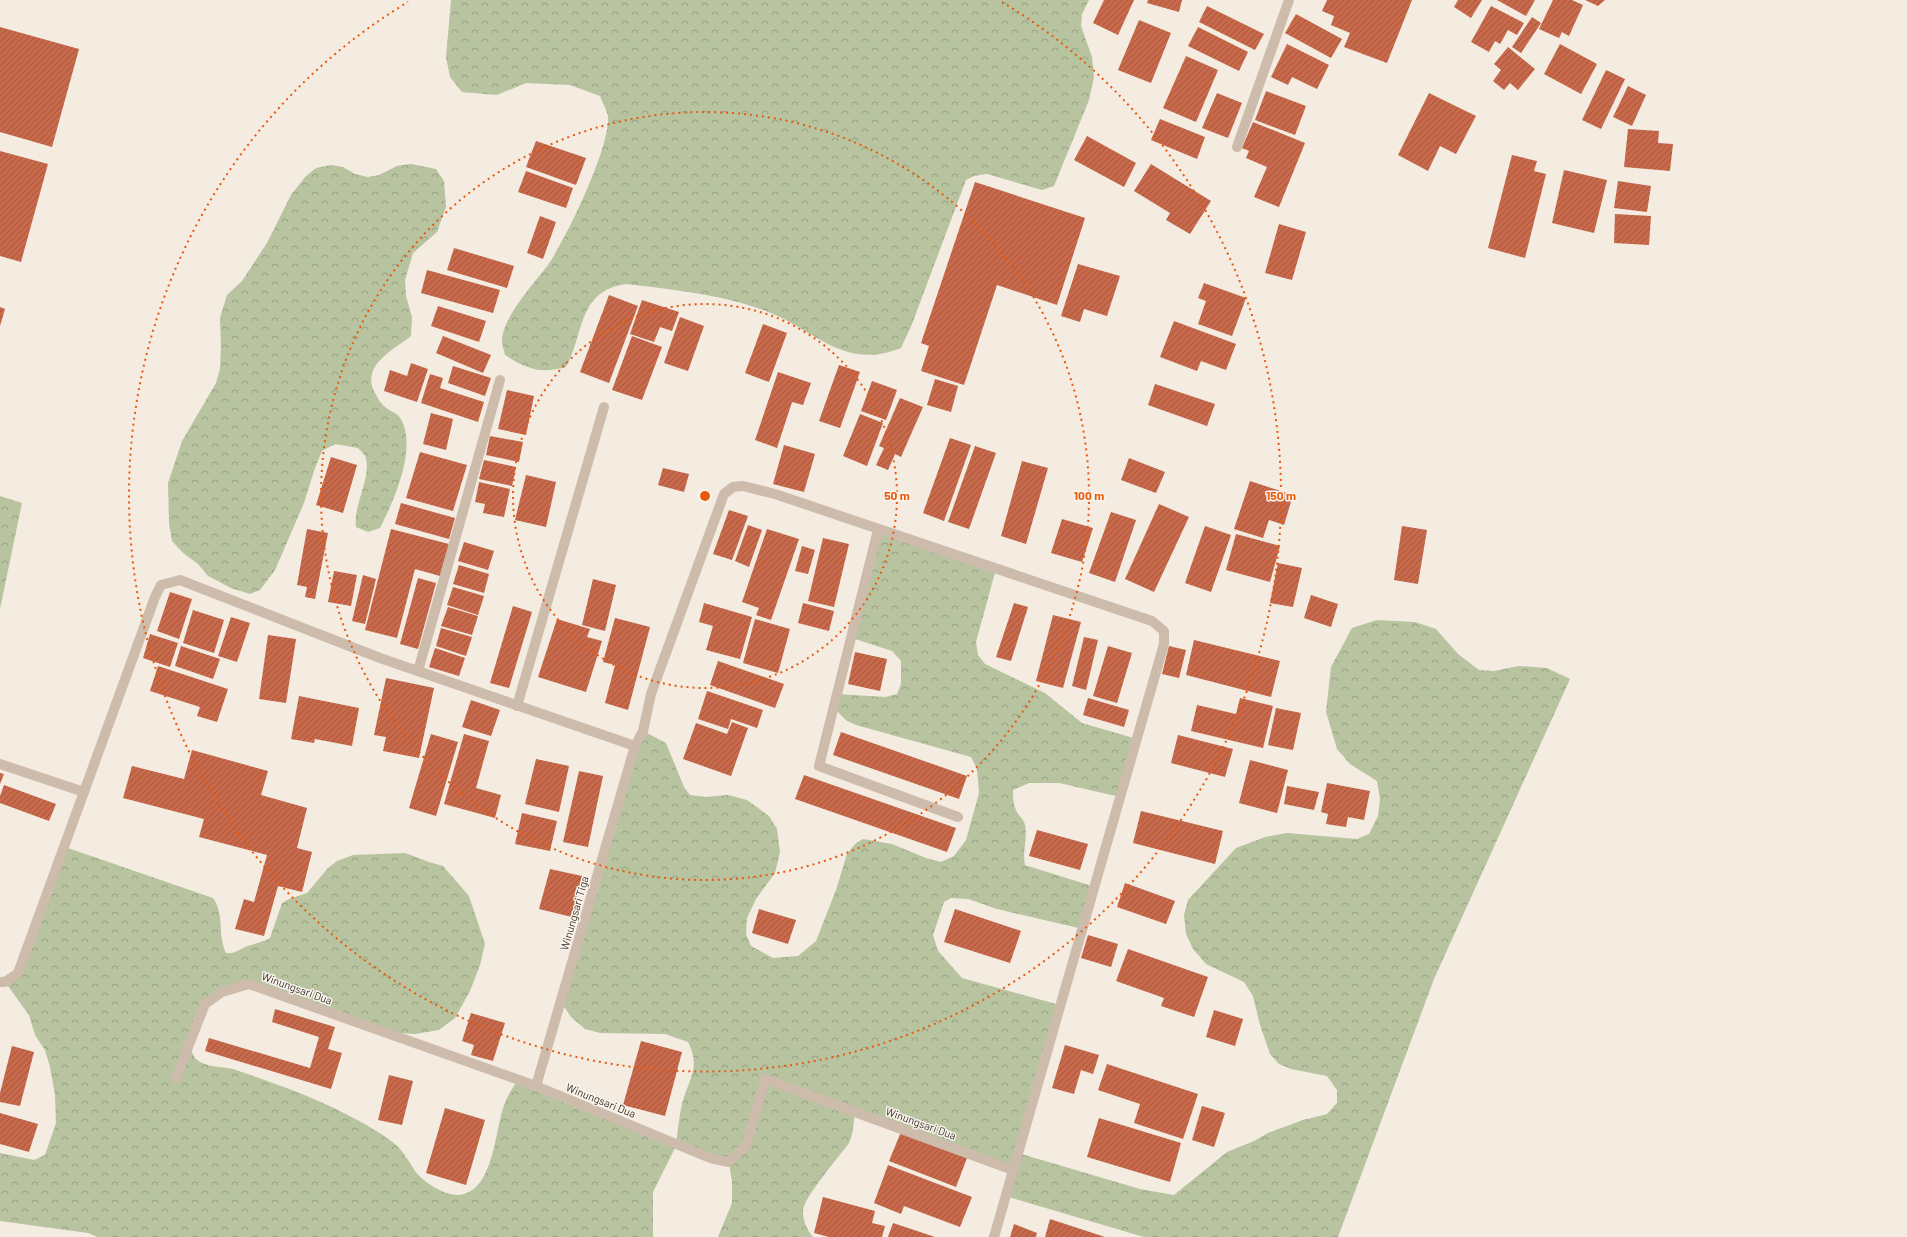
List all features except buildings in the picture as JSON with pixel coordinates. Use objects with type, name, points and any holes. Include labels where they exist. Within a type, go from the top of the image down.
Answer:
[{"type":"street","points":[[1237,147],[1289,0]]},
{"type":"street","points":[[418,671],[500,380]]},
{"type":"street","points":[[517,706],[604,407]]},
{"type":"street","name":"Winungsari Tiga","points":[[536,1086],[635,746],[643,731],[651,694],[724,494],[733,487],[743,486],[775,494],[878,530],[1152,621],[1164,632],[1164,644],[994,1237]]},
{"type":"street","points":[[878,530],[819,766],[958,817]]},
{"type":"street","points":[[0,982],[5,982],[18,973],[155,597],[161,585],[180,580],[418,671],[635,746]]},
{"type":"street","points":[[0,764],[84,792]]},
{"type":"street","name":"Winungsari Dua","points":[[176,1078],[205,1004],[222,992],[249,984],[536,1086],[710,1158],[729,1162],[746,1145],[765,1079],[1013,1170]]},
{"type":"green space","points":[[451,0],[1089,0],[1082,14],[1081,26],[1092,57],[1094,77],[1089,100],[1054,186],[1042,190],[987,174],[974,176],[966,180],[912,324],[901,348],[881,354],[862,355],[830,345],[784,319],[750,305],[697,293],[626,284],[610,288],[599,295],[590,304],[566,367],[541,370],[527,367],[505,355],[502,342],[504,331],[513,311],[556,252],[576,214],[586,192],[602,148],[607,130],[608,116],[600,96],[570,85],[526,83],[497,95],[462,92],[450,77],[446,57]]},
{"type":"green space","points":[[411,164],[436,169],[444,181],[446,207],[437,232],[413,253],[405,280],[406,296],[412,317],[411,336],[381,360],[375,367],[372,375],[372,383],[375,393],[385,407],[400,417],[404,426],[406,438],[404,465],[391,505],[380,528],[368,532],[356,527],[357,510],[366,475],[366,458],[358,448],[335,444],[322,451],[304,503],[275,570],[260,590],[250,594],[231,588],[208,576],[198,564],[182,552],[172,541],[169,523],[168,483],[182,441],[216,383],[220,369],[220,318],[227,295],[242,281],[267,243],[291,195],[305,177],[316,168],[331,165],[343,167],[355,174],[368,177],[379,175],[397,166]]},
{"type":"green space","points":[[0,496],[22,503],[0,609]]},
{"type":"green space","points":[[878,530],[996,569],[976,642],[978,655],[985,664],[1045,693],[1082,723],[1137,739],[1120,797],[1059,783],[1029,783],[1013,790],[1015,807],[1024,821],[1026,830],[1024,855],[1025,865],[1095,887],[1083,929],[997,909],[968,899],[951,898],[944,902],[933,935],[938,951],[962,978],[1060,1005],[1018,1153],[1140,1189],[1174,1195],[1227,1152],[1254,1141],[1268,1133],[1303,1120],[1327,1114],[1337,1103],[1337,1090],[1327,1076],[1291,1069],[1279,1064],[1270,1054],[1260,1025],[1253,996],[1244,982],[1206,964],[1193,949],[1186,934],[1184,915],[1188,900],[1236,848],[1265,837],[1287,833],[1357,839],[1369,834],[1378,816],[1380,799],[1377,781],[1350,764],[1337,749],[1326,712],[1331,667],[1352,628],[1377,620],[1415,622],[1436,629],[1458,654],[1479,670],[1494,671],[1519,666],[1547,668],[1570,679],[1434,979],[1338,1237],[1144,1237],[1005,1196],[1013,1170],[855,1112],[849,1143],[822,1177],[805,1205],[803,1215],[807,1228],[813,1237],[718,1237],[732,1203],[732,1182],[729,1163],[677,1144],[653,1192],[653,1237],[98,1237],[88,1233],[0,1221],[0,1153],[34,1160],[45,1155],[56,1123],[55,1095],[45,1050],[35,1035],[29,1015],[5,982],[18,973],[65,847],[213,898],[219,911],[223,946],[226,953],[235,952],[270,938],[282,903],[307,893],[328,868],[337,861],[353,855],[405,853],[443,866],[469,896],[485,944],[480,965],[470,991],[455,1018],[439,1030],[415,1034],[383,1032],[249,984],[205,1004],[190,1045],[195,1058],[205,1064],[236,1070],[278,1085],[333,1107],[352,1117],[395,1144],[419,1176],[424,1180],[437,1189],[451,1194],[464,1194],[473,1189],[481,1181],[491,1159],[505,1103],[518,1080],[676,1144],[682,1104],[694,1066],[692,1051],[688,1042],[665,1034],[600,1033],[585,1029],[571,1017],[561,1002],[643,731],[666,743],[684,787],[690,795],[706,797],[728,795],[747,800],[769,816],[777,829],[780,852],[775,873],[756,899],[747,918],[746,934],[751,946],[773,958],[798,956],[816,941],[836,890],[847,854],[855,844],[863,839],[892,844],[926,858],[941,862],[954,856],[966,840],[979,793],[977,769],[971,757],[856,725],[847,721],[834,708],[837,694],[885,697],[897,694],[901,684],[901,661],[892,651],[852,638]]}]
